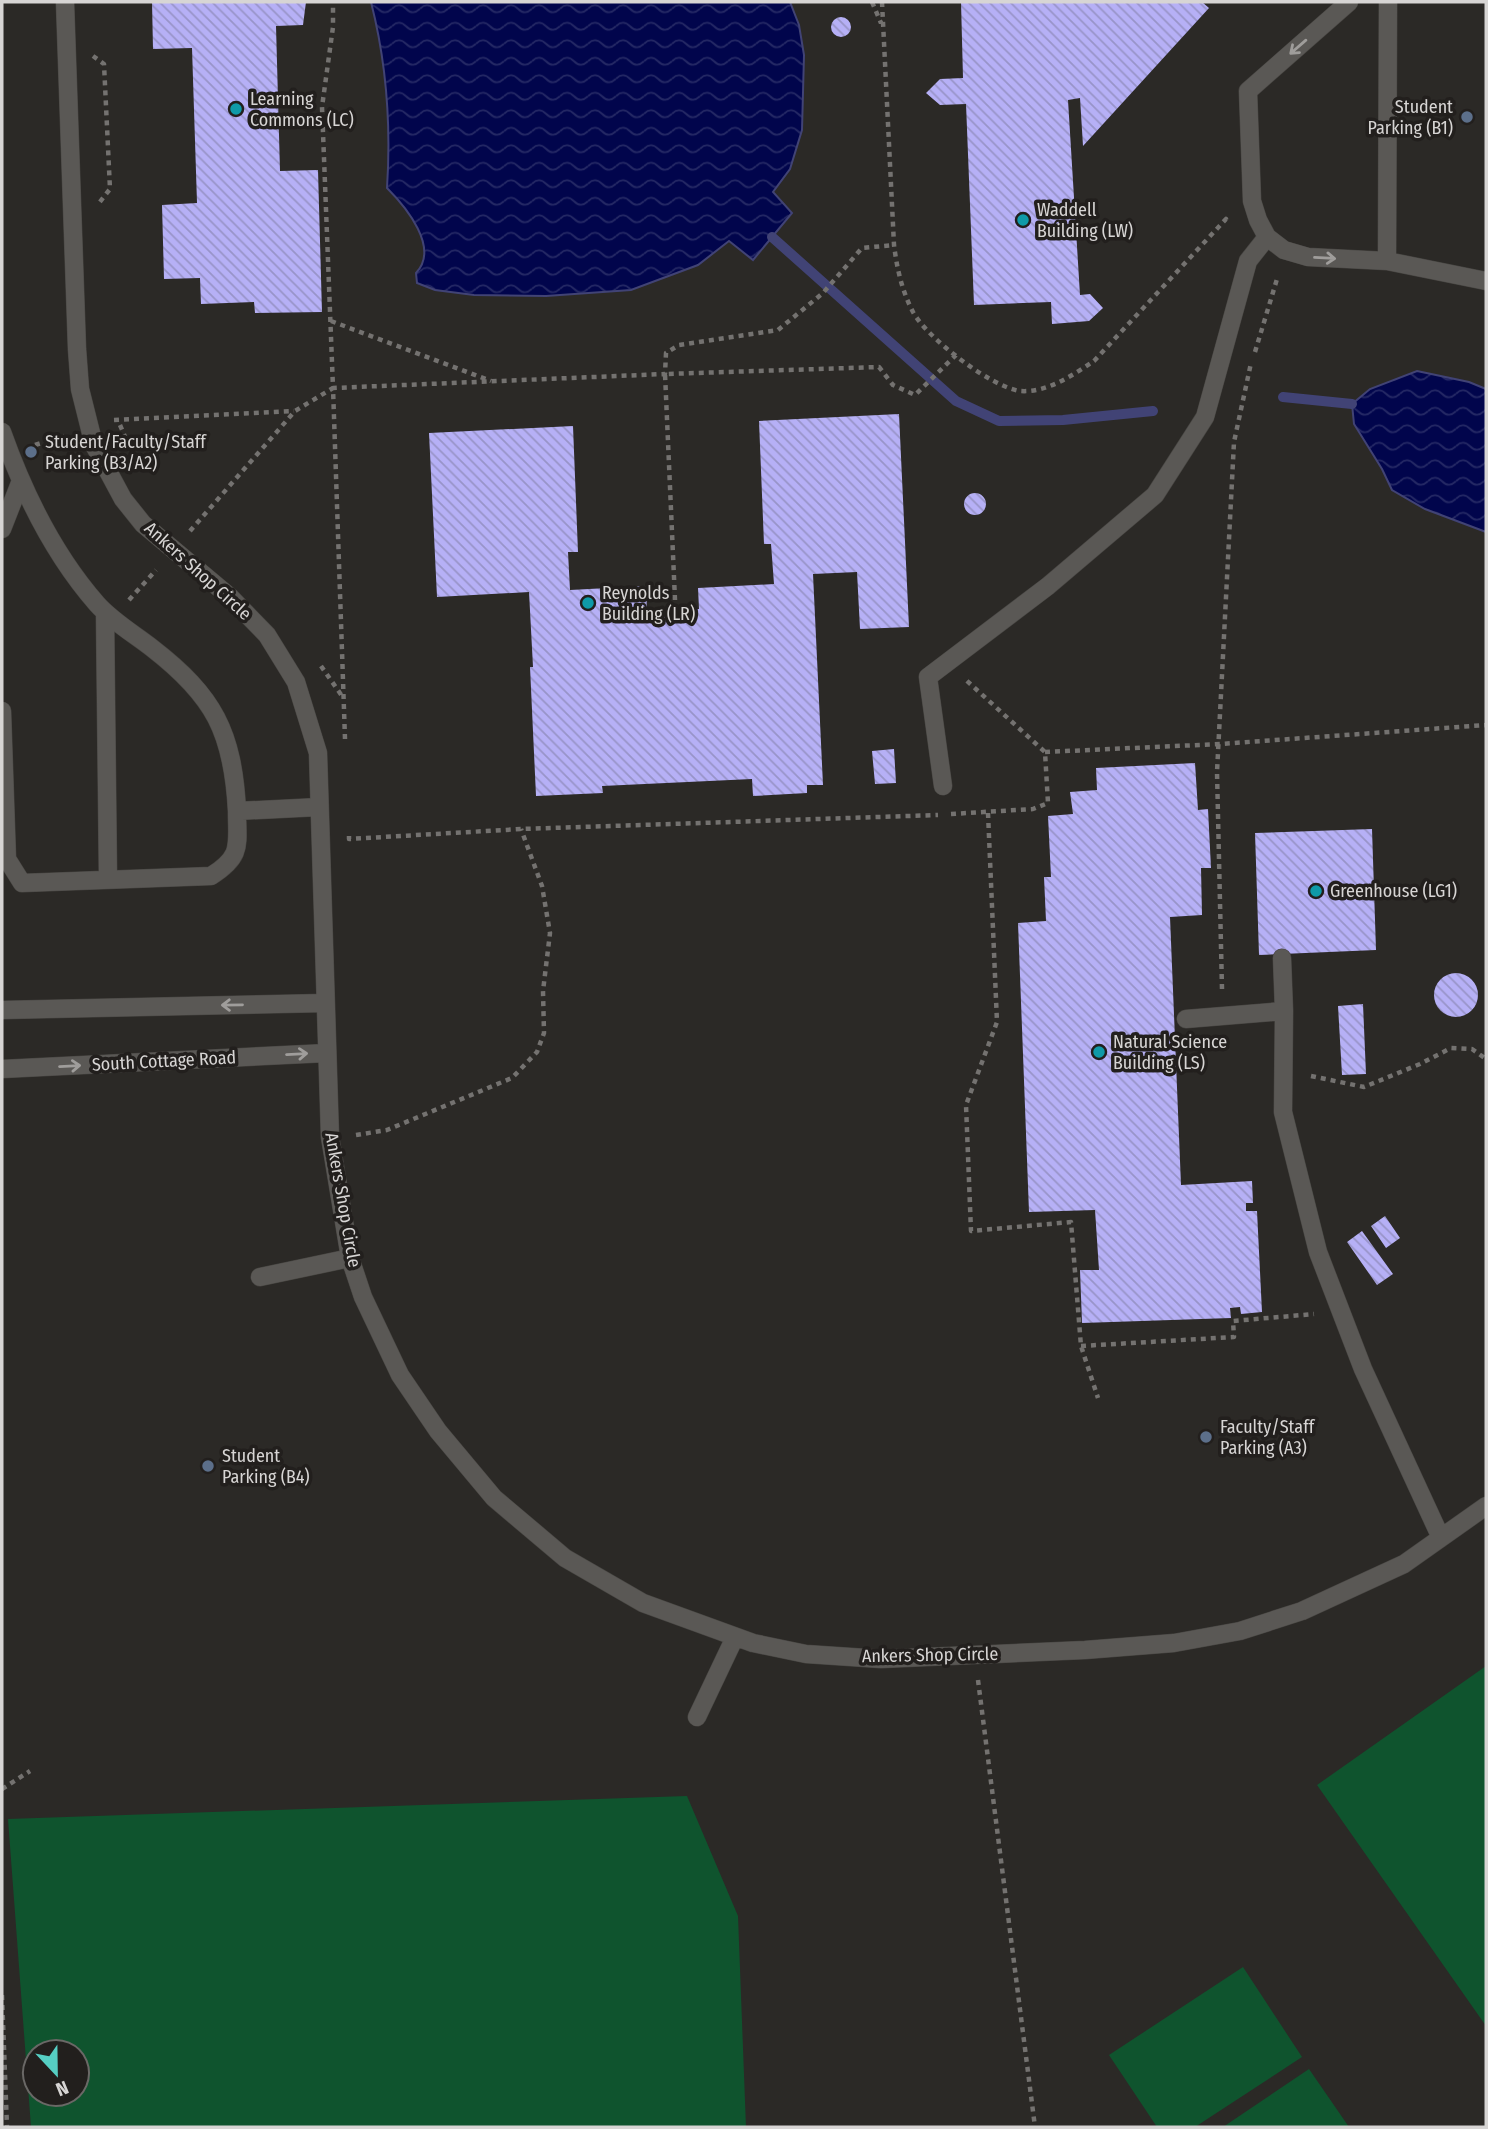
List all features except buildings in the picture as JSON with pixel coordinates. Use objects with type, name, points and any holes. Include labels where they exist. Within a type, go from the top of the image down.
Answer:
[{"type":"street","name":"Ankers Shop Circle","points":[[65,2],[78,362],[80,388],[94,445],[123,499],[143,524],[230,597],[267,635],[296,682],[318,753],[330,1137],[350,1258],[363,1297],[400,1375],[438,1432],[494,1498],[565,1559],[654,1607],[736,1637],[806,1654],[881,1659],[1085,1650],[1174,1643],[1240,1631],[1302,1611],[1404,1564],[1486,1507]]},
{"type":"street","points":[[1349,2],[1248,91],[1252,201],[1258,220],[1267,237],[1284,250],[1308,257],[1387,261],[1486,281]]},
{"type":"street","points":[[1387,261],[1388,2]]},
{"type":"street","points":[[943,786],[928,677],[1048,586],[1155,495],[1205,416],[1248,261],[1267,237]]},
{"type":"street","points":[[2,432],[20,483],[78,582],[105,612],[183,672],[206,698],[223,733],[235,772],[237,852],[227,866],[211,876],[22,883],[7,859],[2,711]]},
{"type":"street","points":[[2,529],[20,483]]},
{"type":"street","points":[[105,612],[108,879]]},
{"type":"street","points":[[237,811],[319,807]]},
{"type":"street","points":[[1282,958],[1283,1112],[1318,1252],[1363,1370],[1441,1538]]},
{"type":"street","points":[[2,1010],[325,1003]]},
{"type":"street","points":[[1186,1019],[1284,1011]]},
{"type":"street","name":"South Cottage Road","points":[[2,1069],[327,1053]]},
{"type":"street","points":[[260,1277],[350,1258]]},
{"type":"street","points":[[697,1717],[736,1637]]},
{"type":"path","points":[[333,2],[333,27],[322,107],[345,748]]},
{"type":"path","points":[[872,2],[884,28]]},
{"type":"path","points":[[882,2],[894,245],[899,279],[914,314],[926,330],[978,373],[1000,385],[1022,391],[1049,386],[1072,376],[1094,361],[1226,219],[1235,243],[1248,261]]},
{"type":"path","points":[[90,53],[104,64],[110,189],[97,206]]},
{"type":"path","points":[[675,600],[666,352],[679,345],[778,330],[823,293],[862,248],[894,245]]},
{"type":"path","points":[[1223,1016],[1217,772],[1234,442],[1252,359],[1277,279]]},
{"type":"path","points":[[331,321],[496,383]]},
{"type":"path","points":[[187,534],[295,411],[334,388],[879,367],[893,385],[915,395],[956,355]]},
{"type":"path","points":[[107,422],[117,419],[295,411]]},
{"type":"path","points":[[117,419],[133,455]]},
{"type":"path","points":[[28,447],[55,439]]},
{"type":"path","points":[[181,524],[187,534],[200,540]]},
{"type":"path","points":[[129,601],[158,567]]},
{"type":"path","points":[[319,663],[343,697]]},
{"type":"path","points":[[349,826],[349,839],[521,829],[988,813],[1033,809],[1048,803],[1045,752],[947,663]]},
{"type":"path","points":[[1045,752],[1220,744],[1486,725]]},
{"type":"path","points":[[988,813],[997,1022],[966,1105],[971,1231],[1071,1222],[1081,1346],[1098,1398]]},
{"type":"path","points":[[348,1135],[387,1130],[512,1078],[537,1052],[544,1032],[543,991],[550,933],[542,886],[521,829]]},
{"type":"path","points":[[1283,1070],[1364,1087],[1451,1048],[1472,1049],[1486,1059]]},
{"type":"path","points":[[1081,1346],[1234,1337],[1233,1321],[1317,1314],[1339,1306]]},
{"type":"path","points":[[976,1655],[1035,2127]]},
{"type":"path","points":[[2,1789],[30,1771]]},
{"type":"path","points":[[2,1995],[7,2127]]},
{"type":"green space","points":[[1486,1666],[1486,2026],[1317,1785]]},
{"type":"green space","points":[[687,1796],[738,1916],[746,2127],[31,2127],[30,2108],[91,2108],[91,2038],[24,2038],[8,1819]]},
{"type":"green space","points":[[1243,1967],[1302,2057],[1195,2127],[1157,2127],[1109,2055]]},
{"type":"green space","points":[[1309,2069],[1349,2127],[1223,2127]]},
{"type":"water","points":[[371,2],[790,2],[799,25],[804,55],[802,130],[790,169],[773,192],[792,213],[753,260],[729,241],[698,265],[631,290],[546,296],[474,295],[435,290],[417,283],[416,273],[424,252],[422,240],[411,217],[387,188],[386,94]]},
{"type":"water","points":[[1417,371],[1469,382],[1486,389],[1486,532],[1425,509],[1392,490],[1354,424],[1352,404],[1370,389]]},
{"type":"waterway","points":[[772,237],[956,401],[999,421],[1063,420],[1153,411]]},
{"type":"waterway","points":[[1283,397],[1352,404]]},
{"type":"place","name":"Learning Commons (LC)","points":[[236,109]]},
{"type":"place","name":"Student Parking (B1)","points":[[1467,117]]},
{"type":"place","name":"Waddell Building (LW)","points":[[1023,220]]},
{"type":"place","name":"Student/Faculty/Staff Parking (B3/A2)","points":[[31,452]]},
{"type":"place","name":"Reynolds Building (LR)","points":[[588,603]]},
{"type":"place","name":"Greenhouse (LG1)","points":[[1316,891]]},
{"type":"place","name":"Natural Science Building (LS)","points":[[1099,1052]]},
{"type":"place","name":"Faculty/Staff Parking (A3)","points":[[1206,1437]]},
{"type":"place","name":"Student Parking (B4)","points":[[208,1466]]}]
